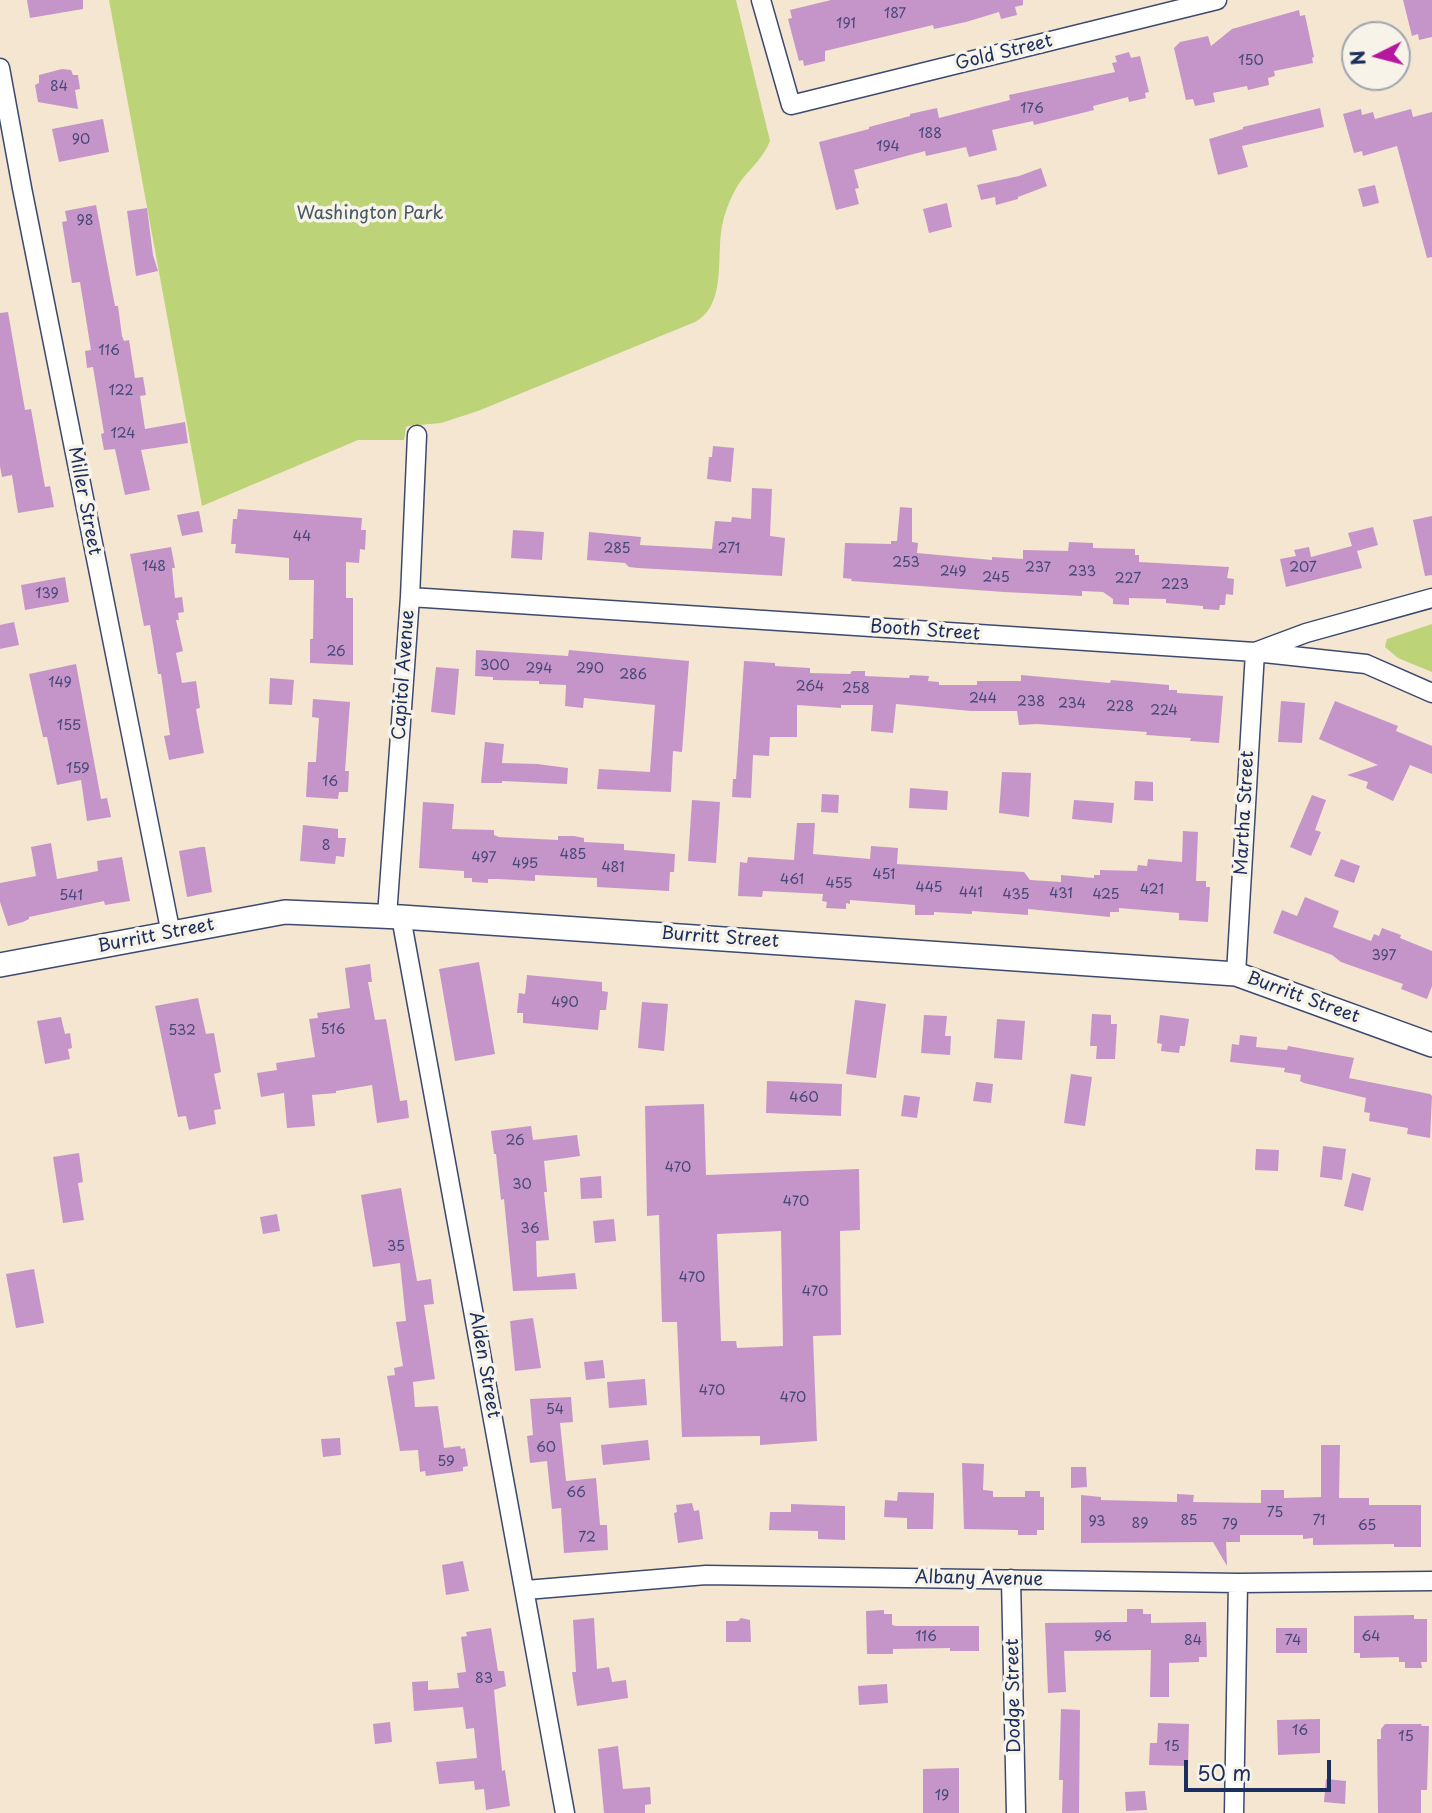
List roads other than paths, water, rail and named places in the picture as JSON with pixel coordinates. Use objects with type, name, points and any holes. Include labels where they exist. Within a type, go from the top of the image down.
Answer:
[{"type":"street","name":"Gold Street","points":[[761,0],[791,105],[1217,0]]},
{"type":"street","name":"Miller Street","points":[[0,68],[24,201],[172,934]]},
{"type":"street","name":"Capitol Avenue","points":[[394,916],[417,435]]},
{"type":"street","name":"Booth Street","points":[[410,597],[1255,652],[1306,633],[1432,598]]},
{"type":"street","points":[[1255,652],[1366,664],[1432,693]]},
{"type":"street","name":"Martha Street","points":[[1236,974],[1255,652]]},
{"type":"street","name":"Burritt Street","points":[[0,965],[285,912],[394,916],[1236,974],[1432,1045]]},
{"type":"street","name":"Alden Street","points":[[394,916],[526,1590],[565,1813]]},
{"type":"street","name":"Albany Avenue","points":[[526,1590],[706,1576],[1238,1583],[1432,1581]]},
{"type":"street","name":"Dodge Street","points":[[1011,1579],[1016,1813]]},
{"type":"street","points":[[1234,1813],[1238,1583]]},
{"type":"park label","name":"Washington Park","points":[[370,214]]}]
